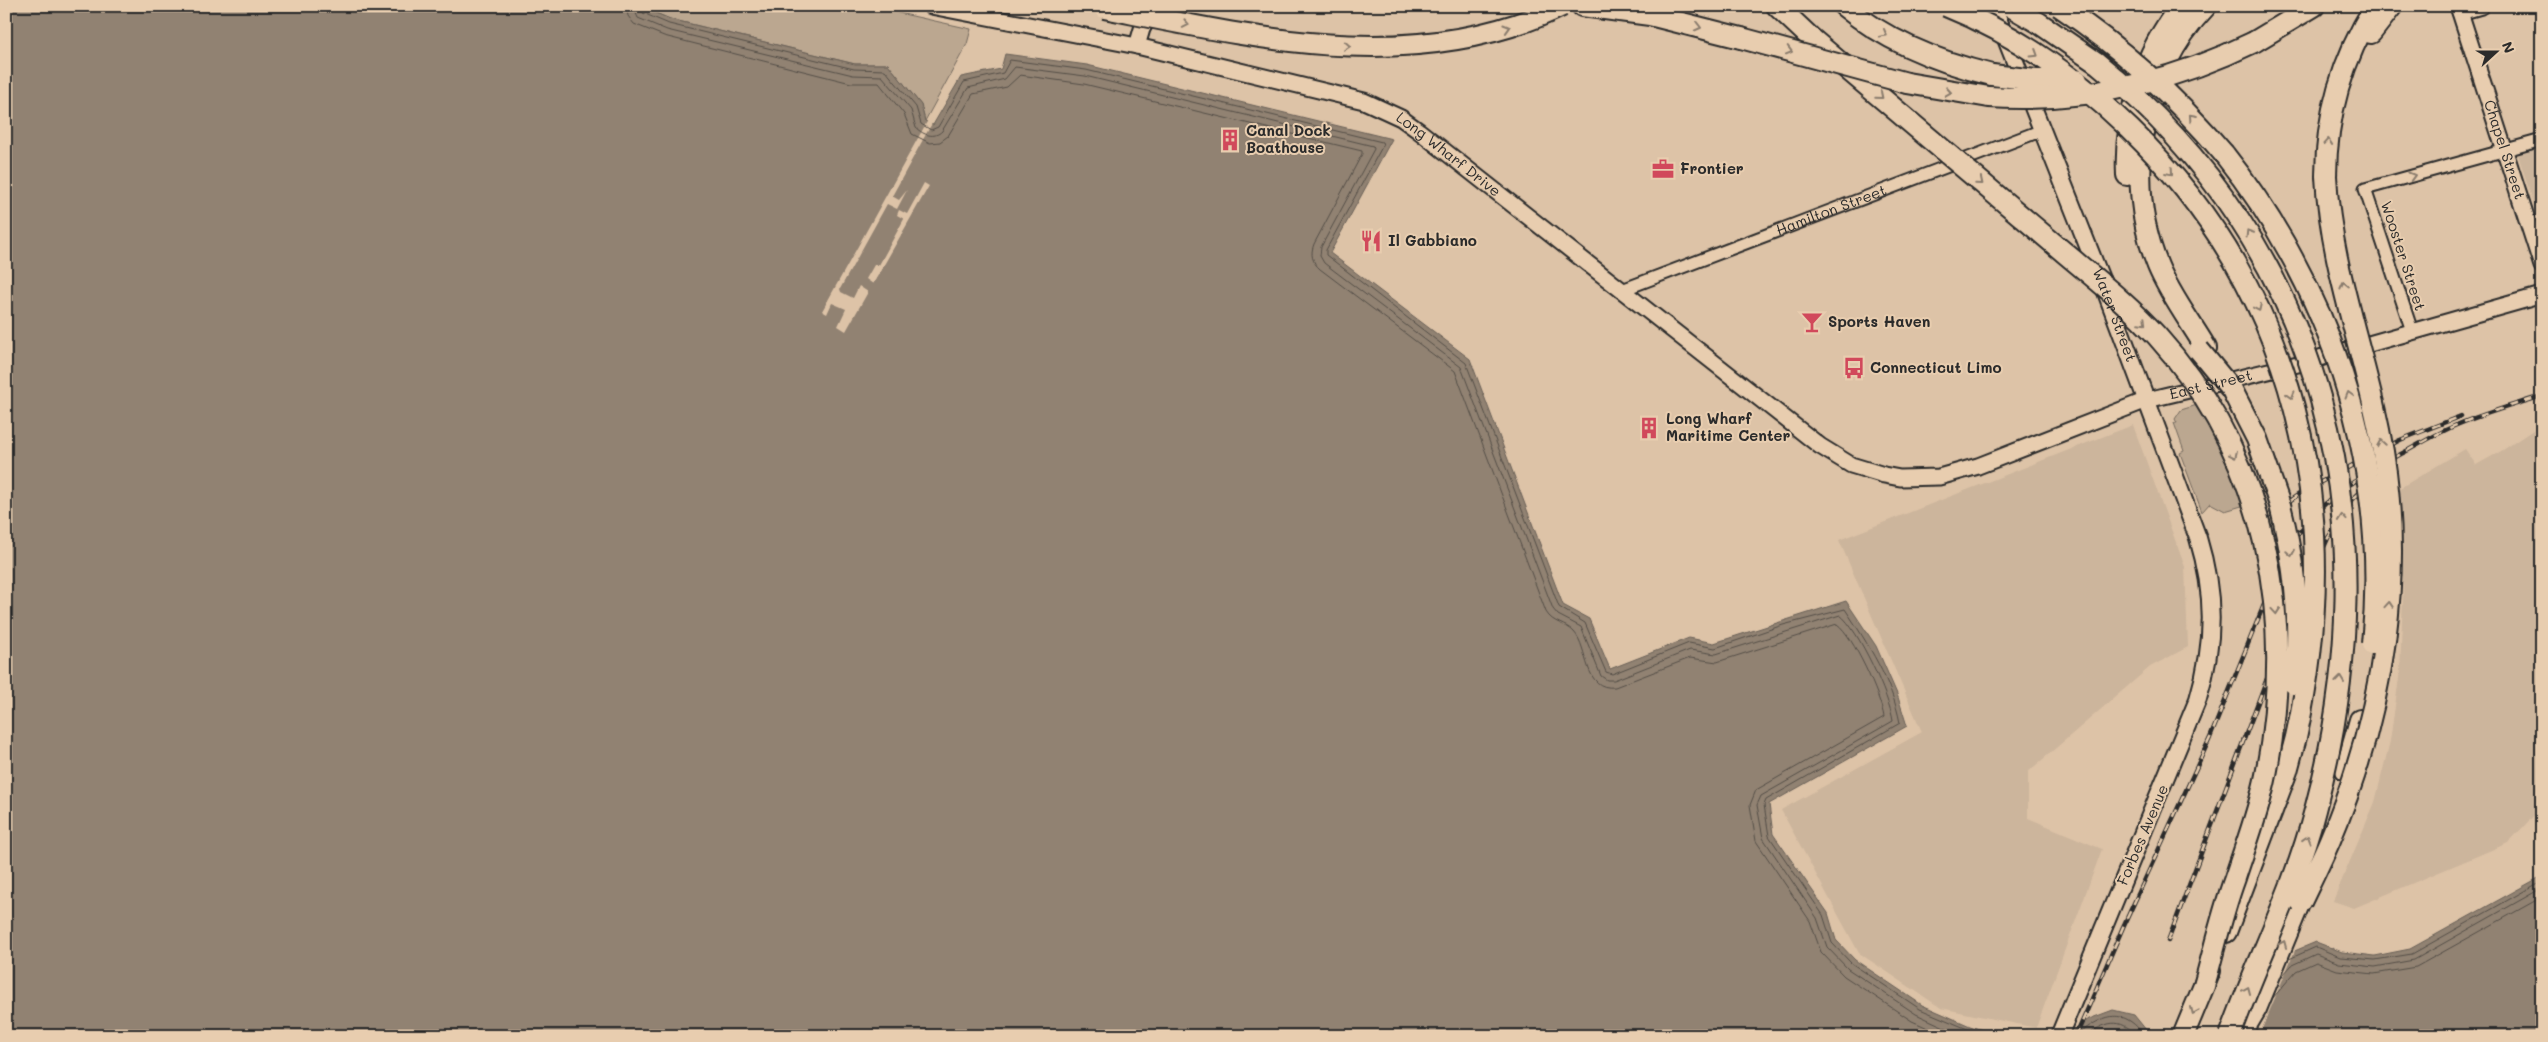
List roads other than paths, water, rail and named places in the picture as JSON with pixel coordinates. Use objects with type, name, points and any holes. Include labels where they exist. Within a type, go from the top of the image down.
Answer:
[{"type":"highway","points":[[1099,7],[1279,40],[1354,46],[1396,47],[1431,45],[1479,36],[1516,26],[1562,6]]},
{"type":"highway","points":[[1582,6],[1650,16],[1742,38],[1907,83],[1990,97],[2056,98],[2118,90],[2174,75],[2223,57],[2295,6]]},
{"type":"highway","points":[[1778,6],[1812,38],[2115,295],[2164,344],[2196,386],[2220,425],[2239,465],[2256,510],[2268,560],[2276,611],[2277,677],[2275,712],[2261,798],[2250,837],[2234,880],[2204,986]]},
{"type":"highway","points":[[1844,6],[1869,25],[1919,52],[1949,63],[1992,75],[2051,81],[2120,76],[2180,60],[2252,37],[2314,6]]},
{"type":"highway","points":[[1946,6],[2000,33],[2044,59],[2086,89],[2124,123],[2159,159],[2198,206],[2230,256],[2255,302],[2282,365],[2292,398],[2307,465],[2312,499],[2316,568],[2310,670],[2287,771],[2249,873],[2183,1036]]},
{"type":"highway","points":[[2010,6],[2068,42],[2123,84],[2173,132],[2218,187],[2256,245],[2288,307],[2313,370],[2330,437],[2341,504],[2345,574],[2344,642],[2336,710],[2324,776],[2305,844],[2230,1036]]},
{"type":"highway","points":[[2059,6],[2111,42],[2164,88],[2192,117],[2238,171],[2276,229],[2304,280],[2335,351],[2353,408],[2366,468],[2373,527],[2374,590],[2372,641],[2364,696],[2340,792],[2301,902]]},
{"type":"highway","points":[[2181,6],[2158,42],[2139,90],[2128,138],[2127,176],[2132,213],[2145,256],[2158,286],[2232,390],[2249,422],[2270,470],[2289,543],[2297,622],[2297,662],[2293,695],[2296,737]]},
{"type":"highway","points":[[2203,349],[2159,266],[2144,220],[2140,174],[2146,123],[2164,67],[2183,35],[2206,6]]},
{"type":"highway","points":[[2240,1036],[2256,1009],[2301,902],[2330,841],[2365,739],[2374,705],[2384,646],[2390,570],[2389,502],[2380,433],[2334,240],[2326,176],[2333,108],[2342,75],[2354,45],[2375,6]]},
{"type":"highway","points":[[2333,108],[2362,49],[2392,6]]},
{"type":"main road","name":"Long Wharf Drive","points":[[931,6],[1137,46],[1381,107],[1419,131],[1820,446],[1851,465],[1884,475]]},
{"type":"main road","points":[[1137,46],[1142,29],[1154,6]]},
{"type":"main road","name":"Water Street","points":[[1993,6],[2040,131],[2147,400],[2202,554],[2212,601],[2210,630]]},
{"type":"main road","points":[[2459,9],[2481,6]]},
{"type":"main road","name":"Chapel Street","points":[[2459,9],[2542,266]]},
{"type":"main road","name":"East Street","points":[[1884,475],[1919,478],[1958,472],[2147,400],[2280,368],[2542,295]]},
{"type":"main road","name":"Forbes Avenue","points":[[2059,1036],[2196,706],[2203,682],[2210,630]]},
{"type":"street","name":"Hamilton Street","points":[[1622,290],[2040,131]]},
{"type":"street","points":[[2504,150],[2542,140]]},
{"type":"street","name":"Wooster Street","points":[[2412,332],[2365,189],[2504,150]]},
{"type":"water","points":[[6,6],[639,6],[670,19],[855,64],[888,64],[921,105],[925,121],[933,125],[961,77],[1001,69],[1005,54],[1087,65],[1392,139],[1330,253],[1470,359],[1563,605],[1589,619],[1610,669],[1689,638],[1714,643],[1846,601],[1876,646],[1897,694],[1907,726],[1769,804],[1773,834],[1828,913],[1836,940],[1855,960],[1922,1005],[1970,1026],[2001,1036],[6,1036]]},
{"type":"water","points":[[2542,876],[2542,1036],[2217,1036],[2285,955],[2316,942],[2342,952],[2375,956],[2410,949]]},
{"type":"water","points":[[2113,1010],[2134,1015],[2151,1036],[2066,1036],[2089,1019]]},
{"type":"railway","points":[[2076,1036],[2123,927],[2210,738],[2286,550],[2299,532],[2337,494],[2366,474],[2430,438],[2469,420],[2542,396]]},
{"type":"railway","points":[[2264,519],[2302,492],[2400,440],[2461,416]]},
{"type":"railway","points":[[2168,941],[2266,681],[2328,538],[2353,499],[2388,466]]},
{"type":"railway","points":[[2265,578],[2274,560]]},
{"type":"place","name":"Canal Dock Boathouse","points":[[1230,140]]},
{"type":"place","name":"Frontier","points":[[1663,169]]},
{"type":"place","name":"Il Gabbiano","points":[[1371,241]]},
{"type":"place","name":"Sports Haven","points":[[1812,322]]},
{"type":"place","name":"Connecticut Limo","points":[[1854,368]]},
{"type":"place","name":"Long Wharf Maritime Center","points":[[1649,428]]}]
